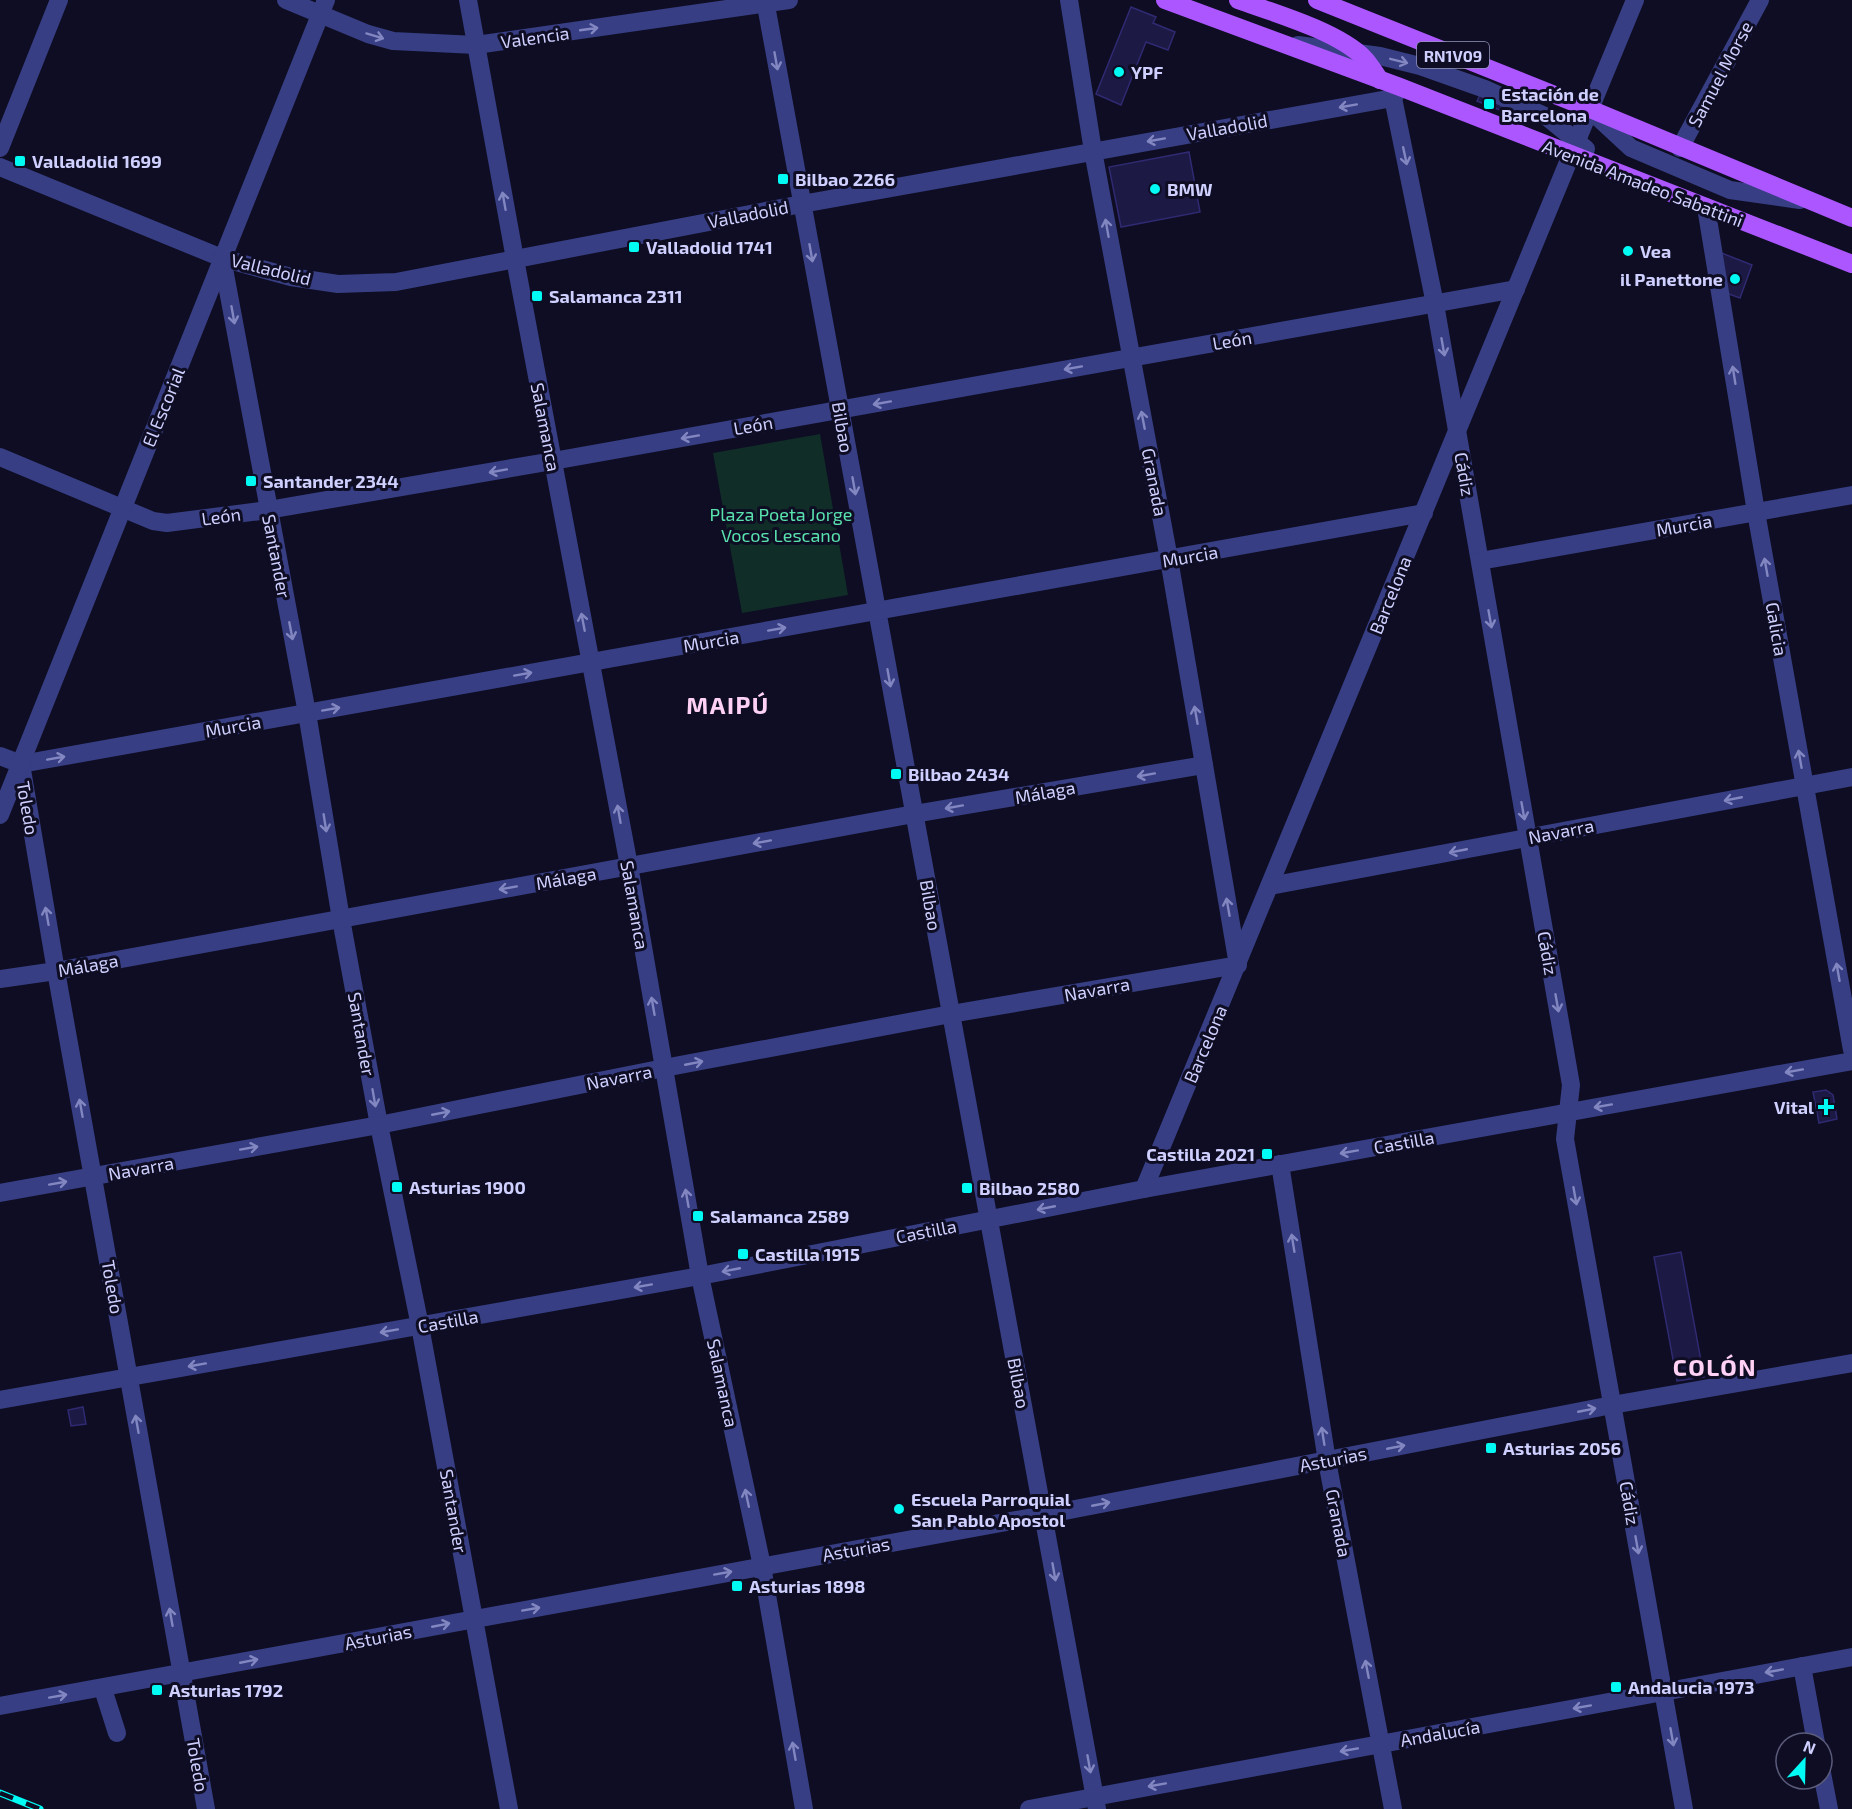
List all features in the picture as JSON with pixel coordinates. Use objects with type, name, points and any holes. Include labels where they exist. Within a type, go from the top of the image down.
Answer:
[{"type":"main road","name":"Avenida Amadeo Sabattini","points":[[1165,0],[1380,80],[1396,93],[1575,149],[1611,171],[1852,264]]},
{"type":"main road","points":[[1238,0],[1320,31],[1352,48],[1364,58],[1380,80]]},
{"type":"main road","name":"RN1V09","points":[[1317,0],[1590,109],[1852,218]]},
{"type":"street","points":[[0,148],[60,0]]},
{"type":"street","name":"Valencia","points":[[286,0],[323,7],[368,34],[393,41],[476,45],[789,0]]},
{"type":"street","name":"Salamanca","points":[[468,0],[591,662],[700,1276],[762,1566],[804,1809]]},
{"type":"street","name":"Granada","points":[[1069,0],[1093,151],[1169,560],[1238,965]]},
{"type":"street","name":"Barcelona","points":[[1144,1189],[1635,0]]},
{"type":"street","name":"Samuel Morse","points":[[1680,148],[1760,0]]},
{"type":"street","name":"Bilbao","points":[[766,2],[1096,1803]]},
{"type":"street","name":"El Escorial","points":[[0,815],[323,7]]},
{"type":"street","points":[[1279,43],[1380,56],[1420,66],[1485,89],[1547,117],[1575,149]]},
{"type":"street","name":"Valladolid","points":[[0,167],[222,258],[291,277],[338,284],[396,282],[1396,93]]},
{"type":"street","name":"Cádiz","points":[[1396,93],[1458,431],[1571,1085],[1565,1139],[1684,1809]]},
{"type":"street","points":[[1590,109],[1632,148],[1653,158],[1730,190],[1812,202]]},
{"type":"street","name":"Galicia","points":[[1706,207],[1756,512],[1852,1050]]},
{"type":"street","name":"Santander","points":[[222,258],[307,713],[378,1125],[420,1326],[509,1809]]},
{"type":"street","name":"León","points":[[0,457],[153,521],[167,523],[268,510],[553,461],[1516,289]]},
{"type":"street","name":"Murcia","points":[[1480,561],[1852,495]]},
{"type":"street","name":"Murcia","points":[[21,764],[1424,513]]},
{"type":"street","points":[[0,756],[21,764]]},
{"type":"street","name":"Toledo","points":[[21,764],[206,1809]]},
{"type":"street","name":"Málaga","points":[[0,979],[56,971],[914,814],[1204,765]]},
{"type":"street","name":"Navarra","points":[[1270,886],[1852,777]]},
{"type":"street","name":"Navarra","points":[[0,1193],[378,1125],[951,1014],[1238,965]]},
{"type":"street","name":"Castilla","points":[[0,1400],[700,1276],[1144,1189],[1852,1061]]},
{"type":"street","name":"Granada","points":[[1280,1164],[1327,1461],[1393,1809]]},
{"type":"street","name":"Asturias","points":[[0,1706],[103,1689],[1044,1515],[1612,1405],[1852,1363]]},
{"type":"street","name":"Andalucía","points":[[1029,1809],[1096,1803],[1382,1744],[1852,1657]]},
{"type":"street","points":[[1802,1666],[1814,1731]]},
{"type":"street","points":[[103,1689],[117,1733]]},
{"type":"street","points":[[1826,1791],[1829,1809]]},
{"type":"green space","name":"Plaza Poeta Jorge Vocos Lescano","points":[[820,434],[848,595],[742,613],[713,453]]},
{"type":"building","name":"YPF","points":[[1131,7],[1156,17],[1153,23],[1175,32],[1168,50],[1146,42],[1121,105],[1096,94]]},
{"type":"building","points":[[1480,95],[1502,104],[1500,110],[1477,101]]},
{"type":"building","name":"BMW","points":[[1189,152],[1200,212],[1121,227],[1109,167]]},
{"type":"building","name":"il Panettone","points":[[1719,252],[1752,265],[1740,298],[1726,293]]},
{"type":"building","name":"Vital","points":[[1826,1090],[1833,1095],[1837,1119],[1819,1123],[1813,1092]]},
{"type":"building","points":[[1681,1252],[1704,1377],[1677,1381],[1654,1257]]},
{"type":"building","points":[[83,1407],[86,1424],[71,1426],[68,1410]]},
{"type":"railway","points":[[0,1793],[40,1809]]},
{"type":"place","name":"YPF","points":[[1119,72]]},
{"type":"place","name":"Estación de Barcelona","points":[[1489,104]]},
{"type":"place","name":"Valladolid 1699","points":[[20,161]]},
{"type":"place","name":"Bilbao 2266","points":[[783,179]]},
{"type":"place","name":"BMW","points":[[1155,189]]},
{"type":"place","name":"Valladolid 1741","points":[[634,247]]},
{"type":"place","name":"Vea","points":[[1628,251]]},
{"type":"place","name":"il Panettone","points":[[1735,279]]},
{"type":"place","name":"Salamanca 2311","points":[[537,296]]},
{"type":"place","name":"Santander 2344","points":[[251,481]]},
{"type":"place","name":"Bilbao 2434","points":[[896,774]]},
{"type":"place","name":"Vital","points":[[1826,1107]]},
{"type":"place","name":"Castilla 2021","points":[[1267,1154]]},
{"type":"place","name":"Asturias 1900","points":[[397,1187]]},
{"type":"place","name":"Bilbao 2580","points":[[967,1188]]},
{"type":"place","name":"Salamanca 2589","points":[[698,1216]]},
{"type":"place","name":"Castilla 1915","points":[[743,1254]]},
{"type":"place","name":"Asturias 2056","points":[[1491,1448]]},
{"type":"place","name":"Escuela Parroquial San Pablo Apostol","points":[[899,1509]]},
{"type":"place","name":"Asturias 1898","points":[[737,1586]]},
{"type":"place","name":"Andalucia 1973","points":[[1616,1687]]},
{"type":"place","name":"Asturias 1792","points":[[157,1690]]},
{"type":"district","name":"MAIPÚ","points":[[728,704]]},
{"type":"district","name":"COLÓN","points":[[1715,1366]]}]
